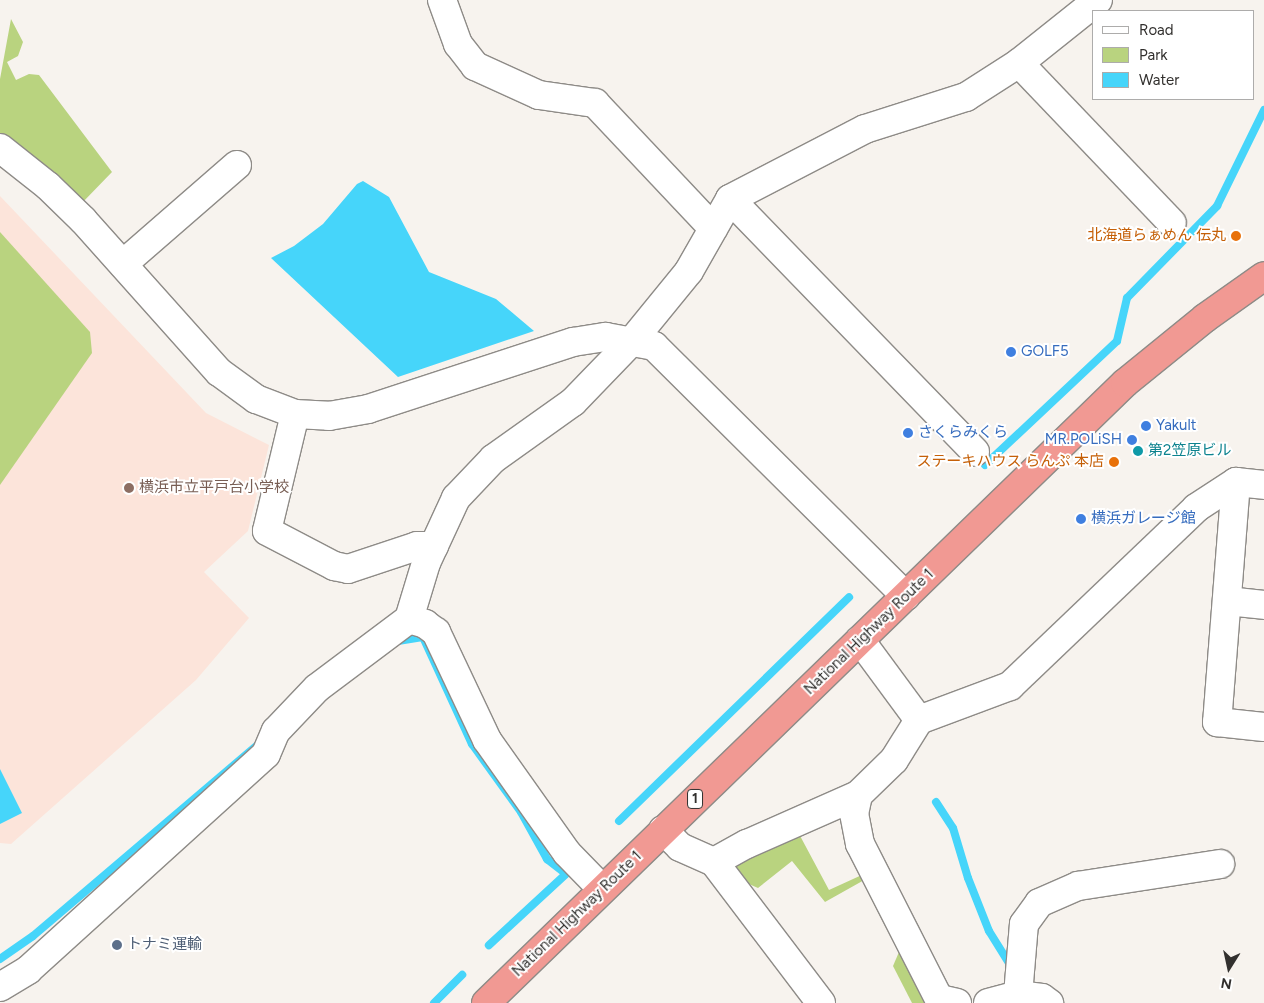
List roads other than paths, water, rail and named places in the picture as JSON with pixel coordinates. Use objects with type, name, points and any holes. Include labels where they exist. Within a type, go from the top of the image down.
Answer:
[{"type":"highway","name":"National Highway Route 1","points":[[486,1003],[1126,383],[1205,318],[1264,276]]},
{"type":"street","points":[[442,0],[458,44],[475,66],[539,95],[595,103],[713,228]]},
{"type":"street","points":[[0,987],[28,970],[271,742],[317,688],[409,619],[434,546],[456,498],[472,478],[573,402],[632,341],[689,271],[730,200],[865,129],[966,98],[1019,63],[1098,0]]},
{"type":"street","points":[[1019,63],[1172,223]]},
{"type":"street","points":[[0,148],[48,186],[123,264],[219,372],[256,400],[295,414],[329,416],[368,409],[573,342],[606,337],[654,346],[906,596]]},
{"type":"street","points":[[123,264],[237,165]]},
{"type":"street","points":[[730,200],[975,452]]},
{"type":"street","points":[[295,414],[267,531],[334,566],[348,569],[417,546],[434,546]]},
{"type":"street","points":[[1236,482],[1217,722],[1264,727]]},
{"type":"street","points":[[714,862],[747,844],[858,795],[894,760],[919,720],[1010,686],[1196,508],[1236,482],[1264,485]]},
{"type":"street","points":[[1227,601],[1264,605]]},
{"type":"street","points":[[409,619],[425,624],[436,632],[487,740],[567,853],[602,890]]},
{"type":"street","points":[[860,640],[919,720]]},
{"type":"street","points":[[858,795],[854,814],[860,844],[938,999],[958,1003]]},
{"type":"street","points":[[663,830],[680,846],[714,862],[821,1003]]},
{"type":"street","points":[[1018,995],[1024,924],[1040,903],[1078,886],[1220,864]]},
{"type":"street","points":[[988,1003],[1018,995],[1042,998],[1049,1003]]},
{"type":"water","points":[[363,181],[389,197],[429,272],[496,299],[534,331],[398,377],[271,258],[294,246],[323,224],[357,184]]},
{"type":"water","points":[[0,769],[22,813],[0,824]]},
{"type":"waterway","points":[[985,465],[1117,341],[1127,298],[1217,206],[1264,110]]},
{"type":"waterway","points":[[619,821],[849,597]]},
{"type":"waterway","points":[[398,641],[423,637],[472,744],[521,812],[547,859],[566,874],[489,945]]},
{"type":"waterway","points":[[0,959],[33,936],[261,742]]},
{"type":"waterway","points":[[936,802],[953,828],[968,878],[989,931],[1012,968]]},
{"type":"waterway","points":[[434,1003],[462,975]]},
{"type":"place","name":"北海道らぁめん 伝丸","points":[[1236,236]]},
{"type":"place","name":"GOLF5","points":[[1011,352]]},
{"type":"place","name":"Yakult","points":[[1146,426]]},
{"type":"place","name":"さくらみくら","points":[[908,433]]},
{"type":"place","name":"MR.POLiSH","points":[[1132,440]]},
{"type":"place","name":"第2笠原ビル","points":[[1138,451]]},
{"type":"place","name":"ステーキハウス らんぷ 本店","points":[[1114,462]]},
{"type":"place","name":"横浜市立平戸台小学校","points":[[129,488]]},
{"type":"place","name":"横浜ガレージ館","points":[[1081,519]]},
{"type":"place","name":"トナミ運輸","points":[[117,945]]}]
